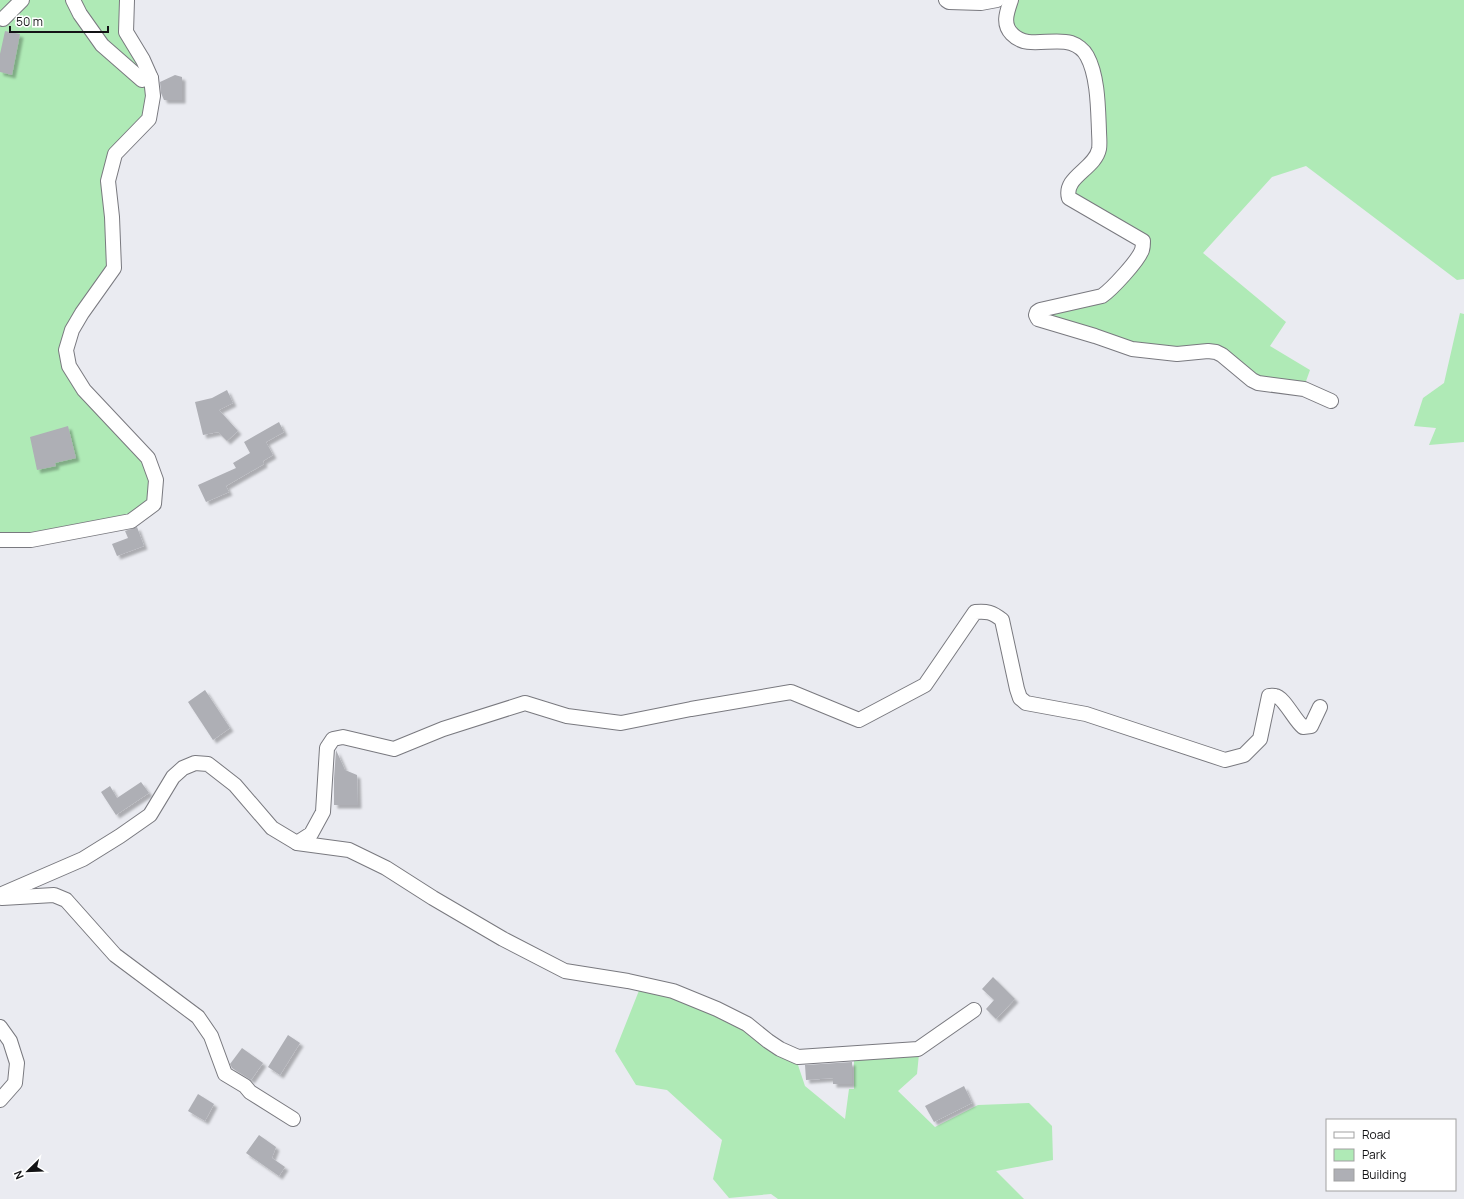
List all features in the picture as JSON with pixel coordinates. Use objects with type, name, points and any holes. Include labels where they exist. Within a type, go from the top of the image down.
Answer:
[{"type":"street","points":[[3,19],[22,0]]},
{"type":"street","points":[[73,0],[80,14],[102,45],[142,80],[151,78]]},
{"type":"street","points":[[0,540],[31,540],[131,521],[154,504],[156,480],[148,458],[84,390],[69,366],[66,350],[72,330],[82,313],[114,268],[112,217],[108,181],[115,154],[149,119],[153,96],[151,78],[143,60],[126,32],[128,0]]},
{"type":"street","points":[[946,0],[949,2],[981,3],[997,0]]},
{"type":"street","points":[[1010,0],[1006,19],[1008,30],[1016,39],[1028,42],[1069,43],[1079,47],[1086,54],[1092,66],[1098,106],[1099,149],[1094,160],[1070,184],[1067,191],[1069,198],[1143,241],[1143,249],[1140,256],[1102,296],[1040,310],[1036,312],[1038,319],[1132,349],[1177,354],[1208,351],[1216,352],[1258,383],[1304,389],[1332,401]]},
{"type":"street","points":[[297,843],[311,834],[323,812],[327,748],[333,739],[343,737],[394,749],[443,729],[525,703],[566,716],[621,723],[691,709],[791,692],[859,720],[925,686],[975,612],[983,611],[993,613],[1002,620],[1017,689],[1020,698],[1026,703],[1086,714],[1225,760],[1244,755],[1260,739],[1269,696],[1275,695],[1281,698],[1298,723],[1303,727],[1312,726],[1320,707]]},
{"type":"street","points":[[0,895],[84,859],[150,815],[173,777],[183,768],[195,763],[208,764],[235,785],[272,828],[297,843],[349,850],[386,868],[433,898],[503,939],[565,971],[628,981],[673,991],[717,1009],[747,1024],[780,1049],[798,1057],[918,1049],[974,1010]]},
{"type":"street","points":[[0,898],[54,896],[66,900],[114,955],[198,1017],[211,1036],[225,1074],[245,1086],[250,1092],[293,1119]]},
{"type":"street","points":[[0,1028],[10,1041],[17,1063],[15,1083],[0,1100]]},
{"type":"green space","points":[[0,0],[123,0],[148,95],[144,116],[110,152],[109,266],[61,350],[144,460],[151,480],[149,501],[129,516],[30,535],[0,535]]},
{"type":"green space","points":[[1016,0],[1464,0],[1464,279],[1457,280],[1306,166],[1272,177],[1203,253],[1286,322],[1270,346],[1310,370],[1305,384],[1260,379],[1225,351],[1177,349],[1133,344],[1041,315],[1096,304],[1148,249],[1073,195],[1072,191],[1098,163],[1090,51],[1029,37],[1012,28],[1012,9]]},
{"type":"green space","points":[[1460,313],[1464,314],[1464,442],[1429,445],[1436,428],[1414,426],[1423,398],[1444,383]]},
{"type":"green space","points":[[640,988],[672,996],[745,1028],[797,1062],[805,1086],[845,1119],[849,1089],[854,1089],[854,1058],[919,1054],[917,1074],[898,1091],[935,1127],[978,1105],[1029,1103],[1052,1126],[1053,1160],[996,1171],[1024,1199],[778,1199],[771,1194],[729,1198],[713,1179],[722,1140],[667,1090],[636,1085],[615,1051]]},
{"type":"building","points":[[5,31],[20,34],[12,75],[0,72],[0,54]]},
{"type":"building","points":[[175,75],[182,77],[182,100],[164,100],[161,93],[160,82]]},
{"type":"building","points":[[227,390],[233,403],[219,410],[238,431],[227,441],[218,432],[203,435],[195,402],[212,398]]},
{"type":"building","points":[[279,422],[284,432],[266,442],[273,455],[263,461],[264,464],[226,486],[229,492],[206,502],[198,485],[236,468],[233,463],[250,453],[244,442]]},
{"type":"building","points":[[68,426],[76,458],[55,463],[56,466],[37,470],[30,437]]},
{"type":"building","points":[[137,527],[144,546],[117,556],[112,544],[128,538],[125,531]]},
{"type":"building","points":[[205,690],[230,728],[213,740],[188,702]]},
{"type":"building","points":[[336,750],[345,770],[357,775],[358,805],[334,805]]},
{"type":"building","points":[[141,782],[149,793],[116,815],[101,792],[110,786],[117,798]]},
{"type":"building","points":[[993,977],[1015,999],[996,1019],[986,1009],[994,1000],[982,989]]},
{"type":"building","points":[[288,1035],[300,1043],[280,1075],[268,1067]]},
{"type":"building","points":[[242,1048],[263,1063],[251,1080],[232,1068],[230,1064]]},
{"type":"building","points":[[852,1062],[852,1084],[833,1084],[833,1078],[806,1080],[805,1065]]},
{"type":"building","points":[[964,1086],[972,1103],[934,1122],[925,1106]]},
{"type":"building","points":[[198,1094],[214,1104],[205,1121],[188,1111]]},
{"type":"building","points":[[259,1135],[276,1147],[272,1158],[285,1167],[279,1176],[246,1153]]}]
